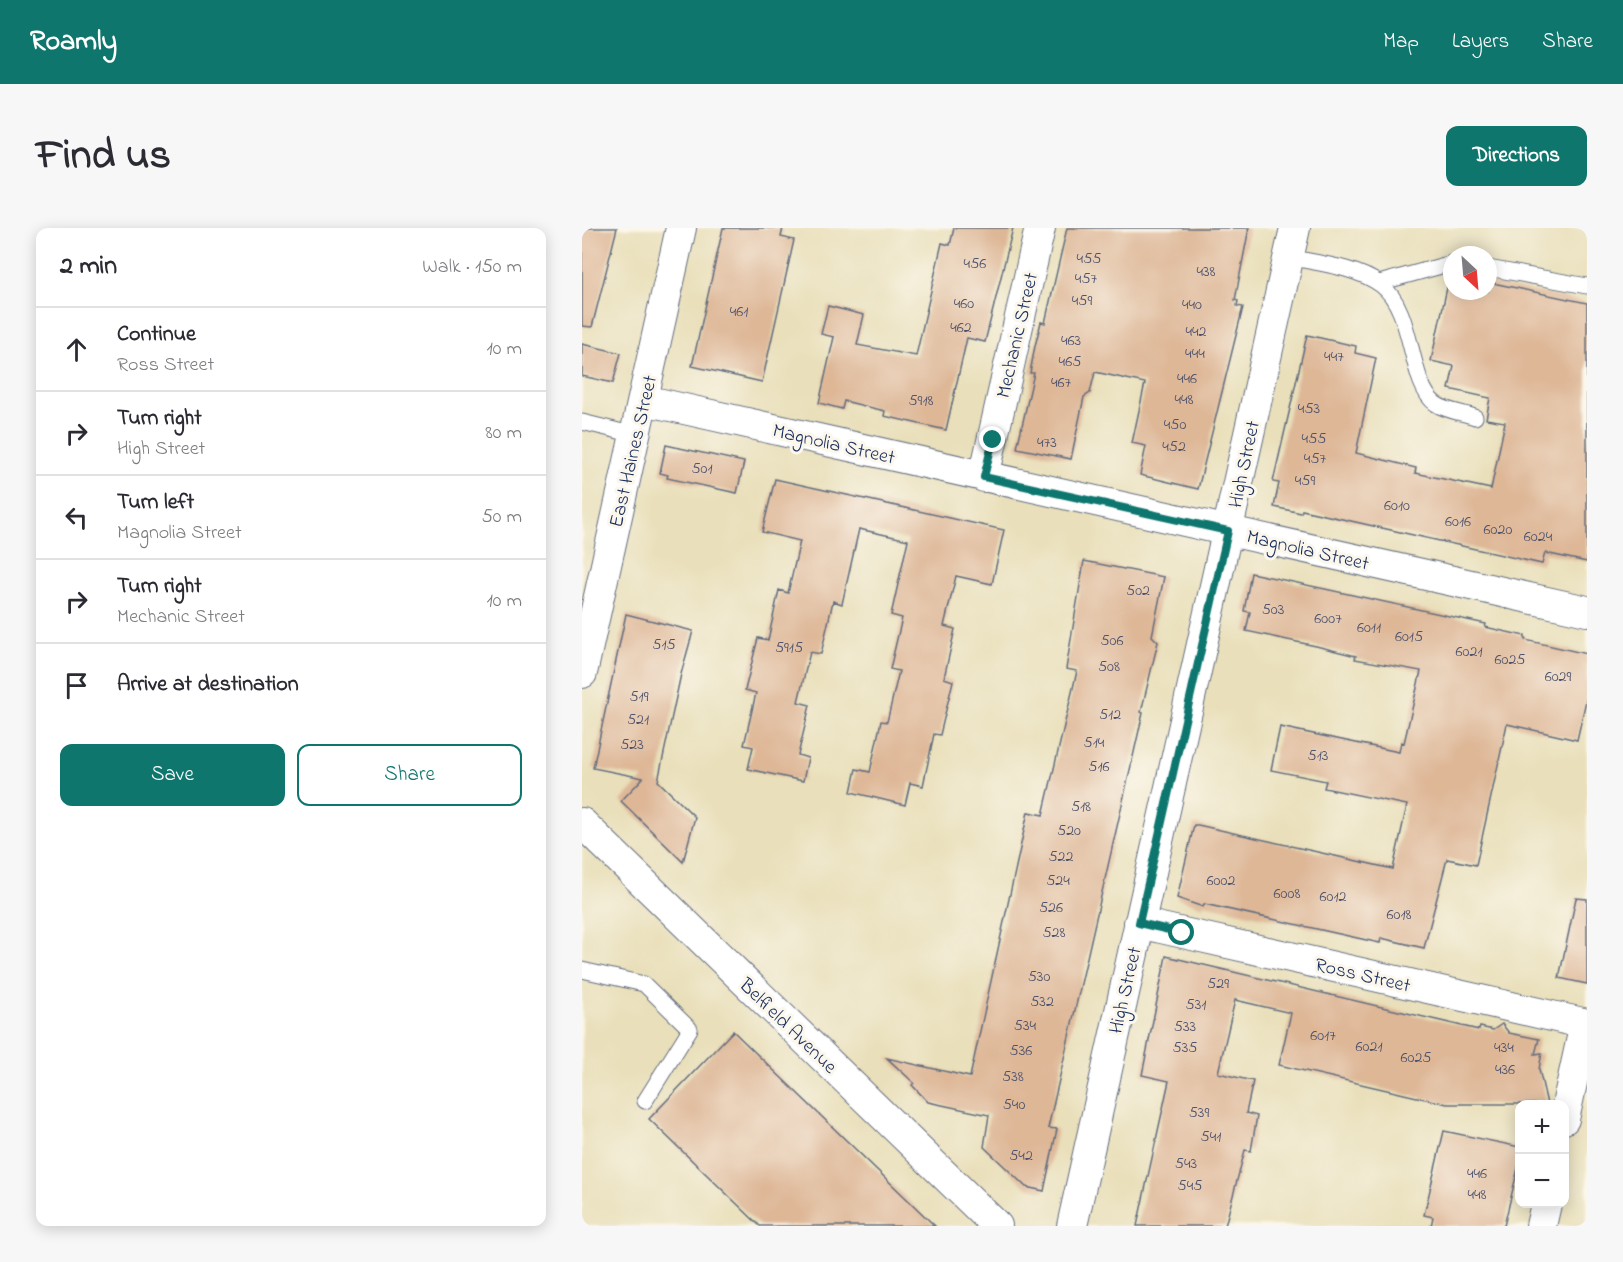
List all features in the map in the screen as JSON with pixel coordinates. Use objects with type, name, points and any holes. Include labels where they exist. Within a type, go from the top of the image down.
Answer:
[{"type":"street","name":"East Haines Street","points":[[582,673],[681,228]]},
{"type":"street","name":"Mechanic Street","points":[[984,477],[1040,228]]},
{"type":"street","name":"High Street","points":[[1072,1226],[1295,228]]},
{"type":"street","name":"Magnolia Street","points":[[644,400],[1587,611]]},
{"type":"street","name":"Belfield Avenue","points":[[582,823],[986,1222]]},
{"type":"street","name":"Ross Street","points":[[1139,923],[1586,1024]]},
{"type":"street","points":[[1568,1100],[1586,1024]]},
{"type":"street","points":[[1541,1226],[1545,1208]]},
{"type":"lane","points":[[1288,257],[1352,272],[1379,283],[1391,293],[1402,317],[1426,393],[1437,405],[1475,417]]},
{"type":"lane","points":[[1379,283],[1443,265]]},
{"type":"lane","points":[[1497,270],[1587,286]]},
{"type":"lane","points":[[582,422],[635,435]]},
{"type":"lane","points":[[582,970],[644,984],[690,1029],[645,1101]]},
{"type":"building","points":[[582,228],[617,228],[592,327],[582,326]]},
{"type":"building","points":[[723,228],[783,228],[781,237],[794,240],[762,382],[692,366]]},
{"type":"building","points":[[954,228],[1013,228],[985,342],[967,338],[946,430],[884,416],[885,411],[844,401],[842,409],[819,403],[834,337],[821,334],[828,306],[864,315],[857,345],[916,356],[942,243],[950,245]]},
{"type":"building","points":[[1067,228],[1249,228],[1235,300],[1238,301],[1237,306],[1243,307],[1198,489],[1140,475],[1146,446],[1132,443],[1145,383],[1095,372],[1090,393],[1084,397],[1071,459],[1017,448],[1034,373],[1030,373],[1035,346],[1041,322],[1045,323]]},
{"type":"building","points":[[1497,284],[1587,303],[1587,562],[1545,553],[1542,564],[1302,510],[1301,513],[1274,507],[1279,483],[1273,482],[1307,335],[1356,346],[1355,353],[1376,358],[1356,453],[1416,468],[1415,473],[1491,489],[1505,422],[1486,419],[1490,398],[1449,389],[1454,366],[1431,361],[1444,300],[1497,300]]},
{"type":"building","points":[[582,344],[621,353],[613,383],[582,376]]},
{"type":"building","points":[[666,445],[744,462],[737,493],[667,478],[668,475],[660,473]]},
{"type":"building","points":[[775,479],[1004,530],[992,584],[956,576],[944,626],[955,629],[944,678],[953,681],[940,735],[934,734],[923,786],[910,783],[905,805],[851,792],[856,769],[870,772],[881,721],[887,722],[899,671],[890,669],[902,618],[891,615],[908,540],[859,529],[842,604],[833,601],[821,654],[810,652],[798,702],[810,705],[798,755],[808,758],[803,781],[748,769],[753,747],[744,745],[756,693],[745,690],[758,638],[768,640],[779,590],[788,593],[800,541],[762,532]]},
{"type":"building","points":[[1084,561],[1164,577],[1152,636],[1158,642],[1048,1128],[1057,1129],[1044,1191],[1026,1187],[984,1147],[989,1115],[928,1102],[912,1085],[914,1083],[887,1058],[970,1077],[1028,812],[1043,815],[1077,671],[1066,669]]},
{"type":"building","points":[[1251,573],[1486,624],[1485,627],[1525,636],[1525,640],[1587,654],[1587,696],[1577,740],[1507,724],[1476,865],[1447,859],[1424,948],[1381,938],[1380,943],[1204,904],[1203,907],[1177,898],[1194,825],[1393,869],[1407,805],[1324,788],[1326,781],[1271,770],[1280,727],[1399,752],[1401,742],[1404,743],[1421,671],[1355,659],[1356,656],[1246,631],[1250,612],[1244,611]]},
{"type":"building","points":[[626,614],[693,631],[681,674],[658,781],[695,817],[683,862],[621,801],[643,778],[593,768]]},
{"type":"building","points":[[1576,898],[1587,899],[1587,984],[1559,978]]},
{"type":"building","points":[[1166,956],[1479,1030],[1480,1027],[1493,1030],[1502,1024],[1509,1033],[1539,1039],[1535,1054],[1542,1053],[1539,1069],[1546,1100],[1515,1100],[1515,1104],[1447,1104],[1279,1065],[1291,1013],[1235,1000],[1218,1073],[1253,1081],[1246,1113],[1257,1116],[1251,1151],[1245,1150],[1225,1226],[1137,1226],[1169,1081],[1142,1075]]},
{"type":"building","points":[[733,1031],[935,1226],[760,1226],[649,1119]]},
{"type":"building","points":[[1444,1131],[1515,1146],[1515,1181],[1504,1226],[1431,1226],[1433,1217],[1424,1215]]},
{"type":"route","points":[[993,440],[984,477],[1228,531],[1139,923],[1182,933]]}]
